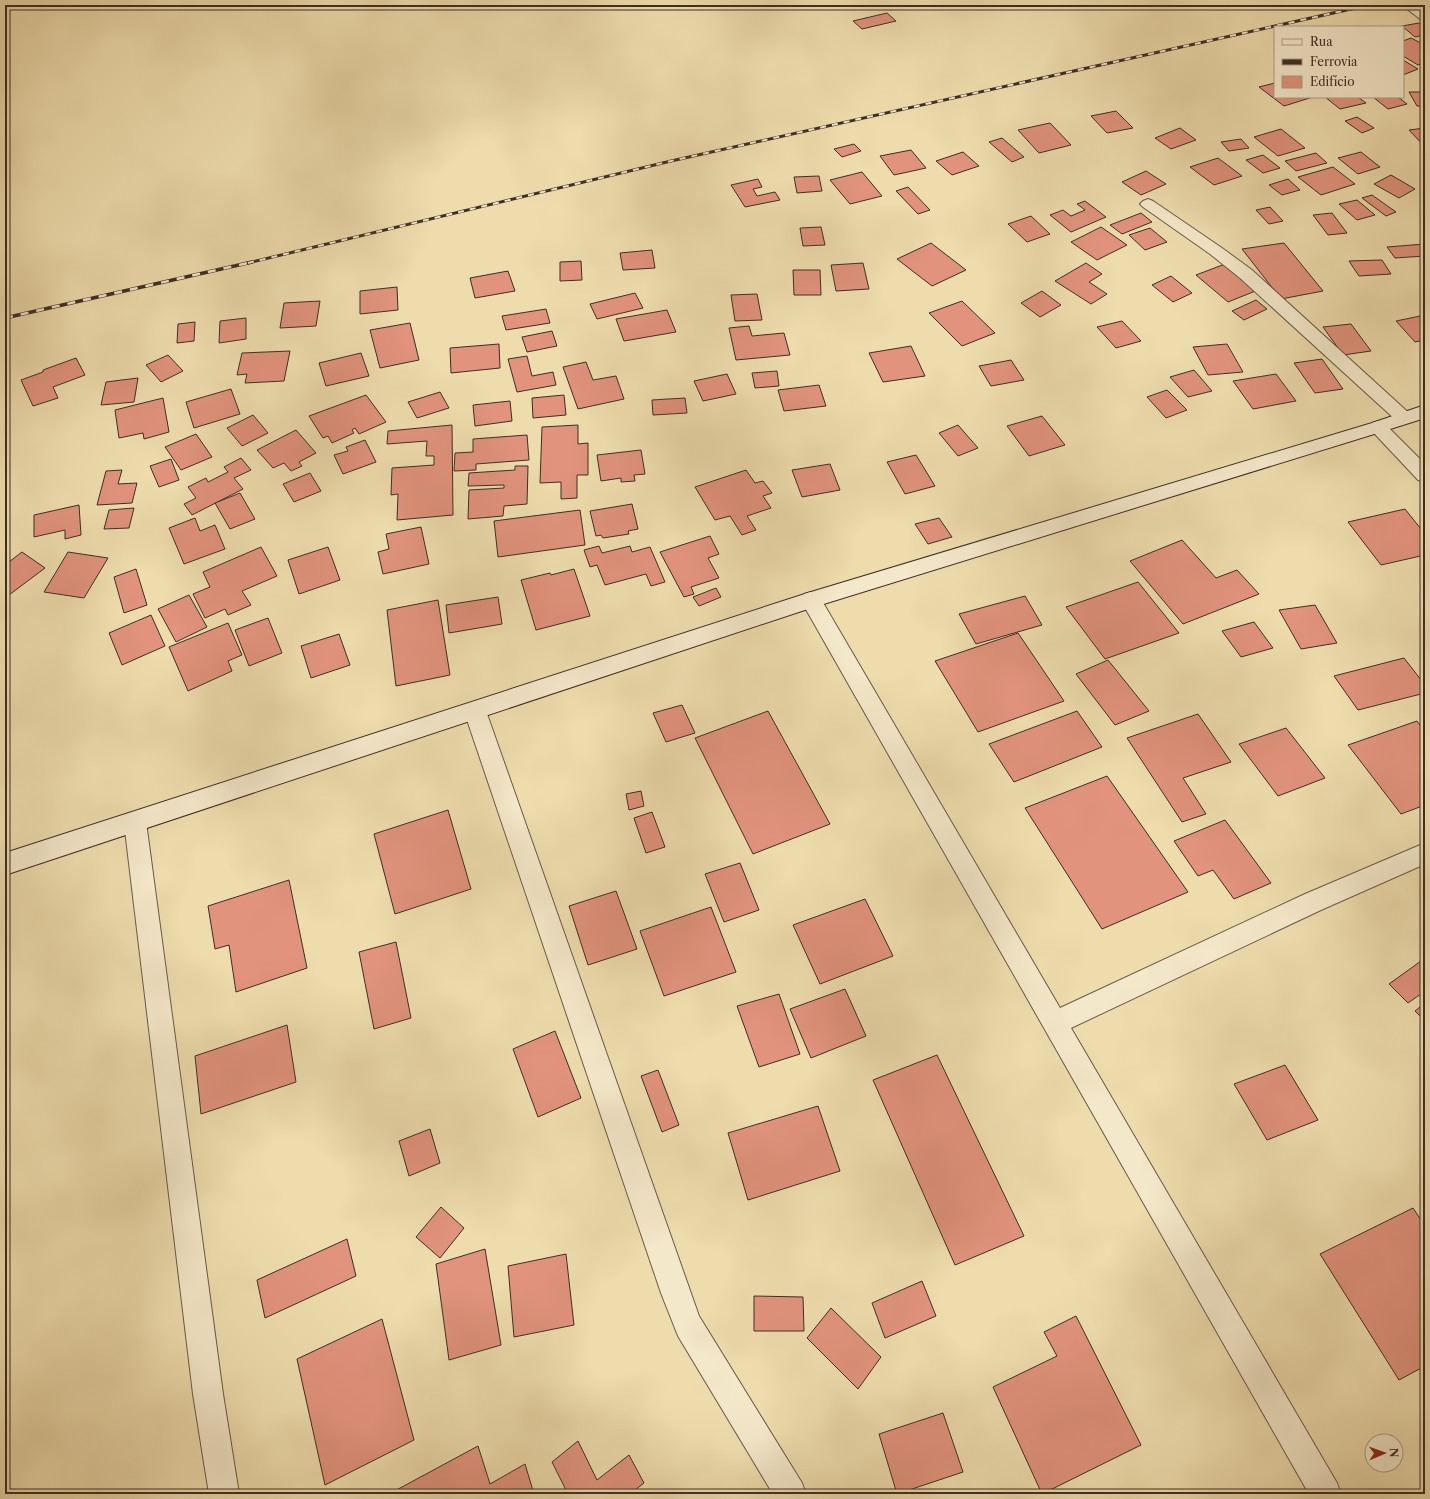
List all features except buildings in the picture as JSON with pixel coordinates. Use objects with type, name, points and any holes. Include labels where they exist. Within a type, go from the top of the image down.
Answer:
[{"type":"street","points":[[1410,5],[1425,16]]},
{"type":"street","points":[[1148,204],[1216,251],[1246,274],[1404,418]]},
{"type":"street","points":[[5,864],[811,600],[1378,427],[1425,411]]},
{"type":"street","points":[[1378,427],[1425,475]]},
{"type":"street","points":[[811,600],[1326,1494]]},
{"type":"street","points":[[475,711],[675,1293],[688,1326],[791,1494]]},
{"type":"street","points":[[135,822],[208,1394],[224,1494]]},
{"type":"street","points":[[1055,1023],[1313,902],[1425,853]]},
{"type":"railway","points":[[1275,26],[1369,5]]},
{"type":"railway","points":[[248,263],[671,161],[1274,26]]},
{"type":"railway","points":[[5,318],[252,262]]}]
